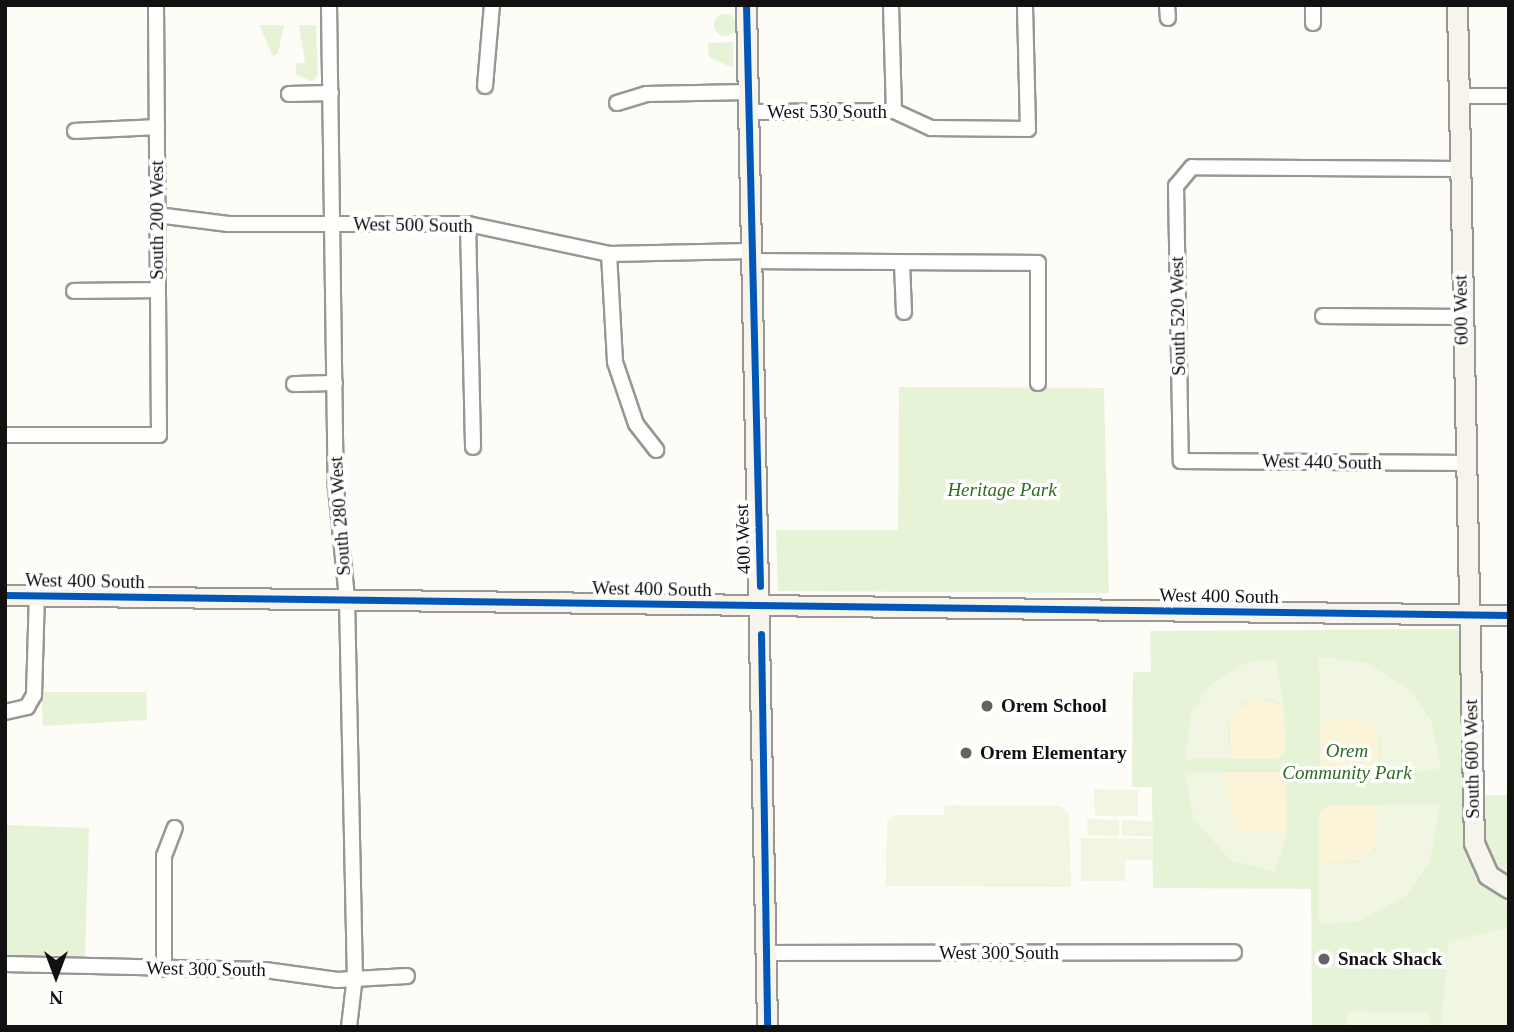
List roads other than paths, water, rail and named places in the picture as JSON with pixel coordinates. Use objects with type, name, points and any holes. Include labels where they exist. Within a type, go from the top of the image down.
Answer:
[{"type":"street","name":"South 200 West","points":[[5,435],[159,435],[156,5]]},
{"type":"street","name":"South 280 West","points":[[329,5],[335,383],[347,599],[355,976],[349,1027]]},
{"type":"street","points":[[485,86],[492,5]]},
{"type":"street","name":"400 West","points":[[746,5],[750,256],[761,607],[767,1027]]},
{"type":"street","points":[[891,5],[894,111]]},
{"type":"street","name":"West 530 South","points":[[749,113],[894,111],[931,128],[1028,129],[1025,5]]},
{"type":"street","points":[[1312,5],[1313,23]]},
{"type":"street","name":"600 West","points":[[1457,5],[1463,463],[1469,615]]},
{"type":"street","points":[[617,103],[646,94],[748,92]]},
{"type":"street","points":[[289,94],[331,93]]},
{"type":"street","points":[[1459,96],[1509,96]]},
{"type":"street","points":[[75,131],[157,127]]},
{"type":"street","name":"South 520 West","points":[[1181,461],[1175,186],[1182,173],[1192,167],[1460,169]]},
{"type":"street","name":"West 500 South","points":[[157,215],[228,224],[468,224],[609,254],[750,256],[902,263],[1038,263],[1038,383]]},
{"type":"street","points":[[468,224],[472,447]]},
{"type":"street","points":[[609,254],[615,362],[636,424],[656,450]]},
{"type":"street","points":[[902,263],[904,312]]},
{"type":"street","points":[[74,291],[158,290]]},
{"type":"street","points":[[1323,316],[1461,317]]},
{"type":"street","points":[[294,384],[335,383]]},
{"type":"street","name":"West 440 South","points":[[1181,461],[1463,463]]},
{"type":"street","name":"West 400 South","points":[[5,596],[1509,615]]},
{"type":"street","points":[[5,712],[27,707],[34,695],[37,596]]},
{"type":"street","name":"South 600 West","points":[[1469,615],[1474,843],[1488,875],[1509,888]]},
{"type":"street","points":[[164,969],[164,856],[175,828]]},
{"type":"street","name":"West 300 South","points":[[765,953],[1234,952]]},
{"type":"street","name":"West 300 South","points":[[5,964],[407,976]]},
{"type":"place","name":"Orem School","points":[[987,706]]},
{"type":"place","name":"Orem Elementary","points":[[966,753]]},
{"type":"place","name":"Snack Shack","points":[[1324,959]]},
{"type":"park label","name":"Heritage Park","points":[[1002,490]]},
{"type":"park label","name":"Orem Community Park","points":[[1347,762]]}]
